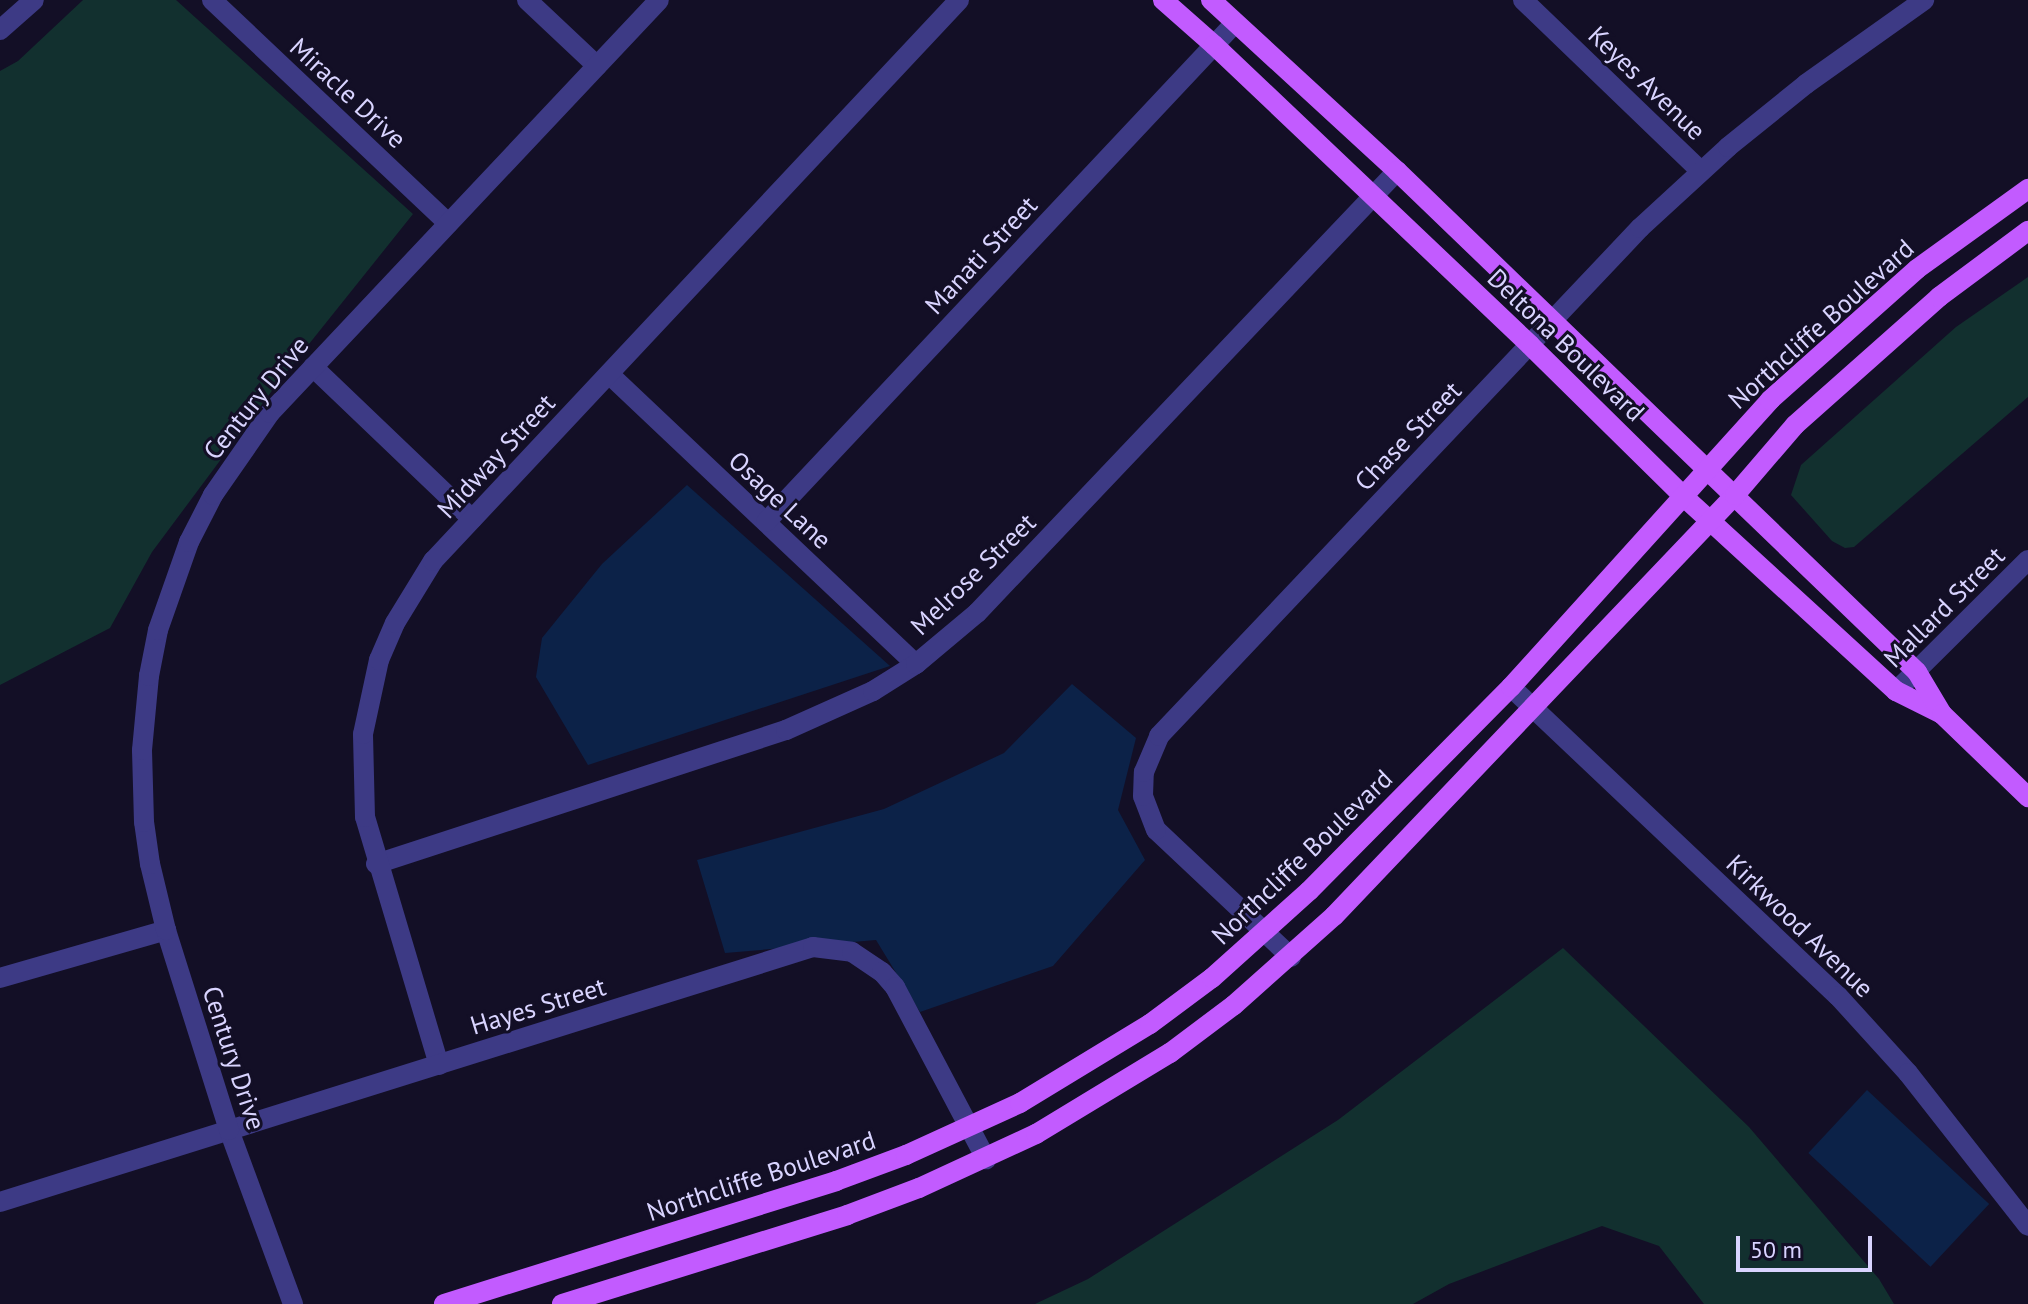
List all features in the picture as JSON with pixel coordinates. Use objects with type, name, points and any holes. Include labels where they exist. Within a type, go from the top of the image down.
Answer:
[{"type":"main road","name":"Deltona Boulevard","points":[[1163,0],[1530,345],[1683,496],[1896,691],[1942,714]]},
{"type":"main road","name":"Deltona Boulevard","points":[[1211,0],[1397,171],[1709,469],[1917,672],[1942,714],[2028,797]]},
{"type":"main road","name":"Northcliffe Boulevard","points":[[444,1304],[836,1181],[971,1127],[1088,1065],[1150,1024],[1212,978],[1266,931],[1511,687],[1770,400],[1917,269],[2028,189]]},
{"type":"main road","points":[[562,1304],[847,1215],[986,1159],[1106,1095],[1170,1053],[1291,957],[1334,916],[1735,495],[1795,425],[1870,355],[1939,297],[2028,231]]},
{"type":"street","points":[[0,30],[34,0]]},
{"type":"street","name":"Miracle Drive","points":[[212,0],[448,223]]},
{"type":"street","points":[[527,0],[597,66]]},
{"type":"street","name":"Century Drive","points":[[293,1304],[229,1130],[166,930],[150,864],[141,768],[143,722],[158,630],[189,542],[213,495],[251,438],[313,367],[659,0]]},
{"type":"street","name":"Midway Street","points":[[439,1065],[376,864],[365,817],[361,774],[369,695],[379,660],[411,594],[433,561],[959,0]]},
{"type":"street","name":"Keyes Avenue","points":[[1523,0],[1701,171]]},
{"type":"street","name":"Chase Street","points":[[1291,957],[1166,843],[1156,830],[1143,796],[1149,753],[1159,736],[1630,238],[1701,171],[1806,84],[1924,0]]},
{"type":"street","name":"Manati Street","points":[[766,522],[1235,23]]},
{"type":"street","name":"Melrose Street","points":[[376,864],[786,730],[862,696],[916,664],[977,613],[1397,171]]},
{"type":"street","points":[[313,367],[472,519]]},
{"type":"street","name":"Osage Lane","points":[[609,374],[916,664]]},
{"type":"street","name":"Mallard Street","points":[[1896,691],[2028,560]]},
{"type":"street","name":"Kirkwood Avenue","points":[[1511,687],[1838,996],[1916,1083],[2028,1226]]},
{"type":"street","points":[[0,978],[166,930]]},
{"type":"street","name":"Hayes Street","points":[[0,1202],[794,952],[833,947],[870,961],[895,987],[986,1159]]},
{"type":"green space","points":[[83,0],[176,0],[413,214],[277,384],[152,552],[110,628],[0,685],[0,71],[18,61]]},
{"type":"green space","points":[[2028,277],[2028,397],[1854,547],[1845,548],[1832,541],[1791,495],[1801,465],[1956,327]]},
{"type":"green space","points":[[1563,948],[1749,1127],[1879,1279],[1894,1304],[1704,1304],[1659,1246],[1602,1226],[1449,1284],[1413,1304],[1035,1304],[1088,1279],[1338,1120]]},
{"type":"water","points":[[687,485],[890,666],[588,765],[536,677],[542,638],[602,564]]},
{"type":"water","points":[[1072,684],[1136,738],[1118,810],[1145,860],[1053,966],[920,1012],[876,940],[725,953],[697,860],[884,809],[1004,753]]},
{"type":"water","points":[[1867,1090],[1989,1204],[1930,1267],[1808,1153]]}]
